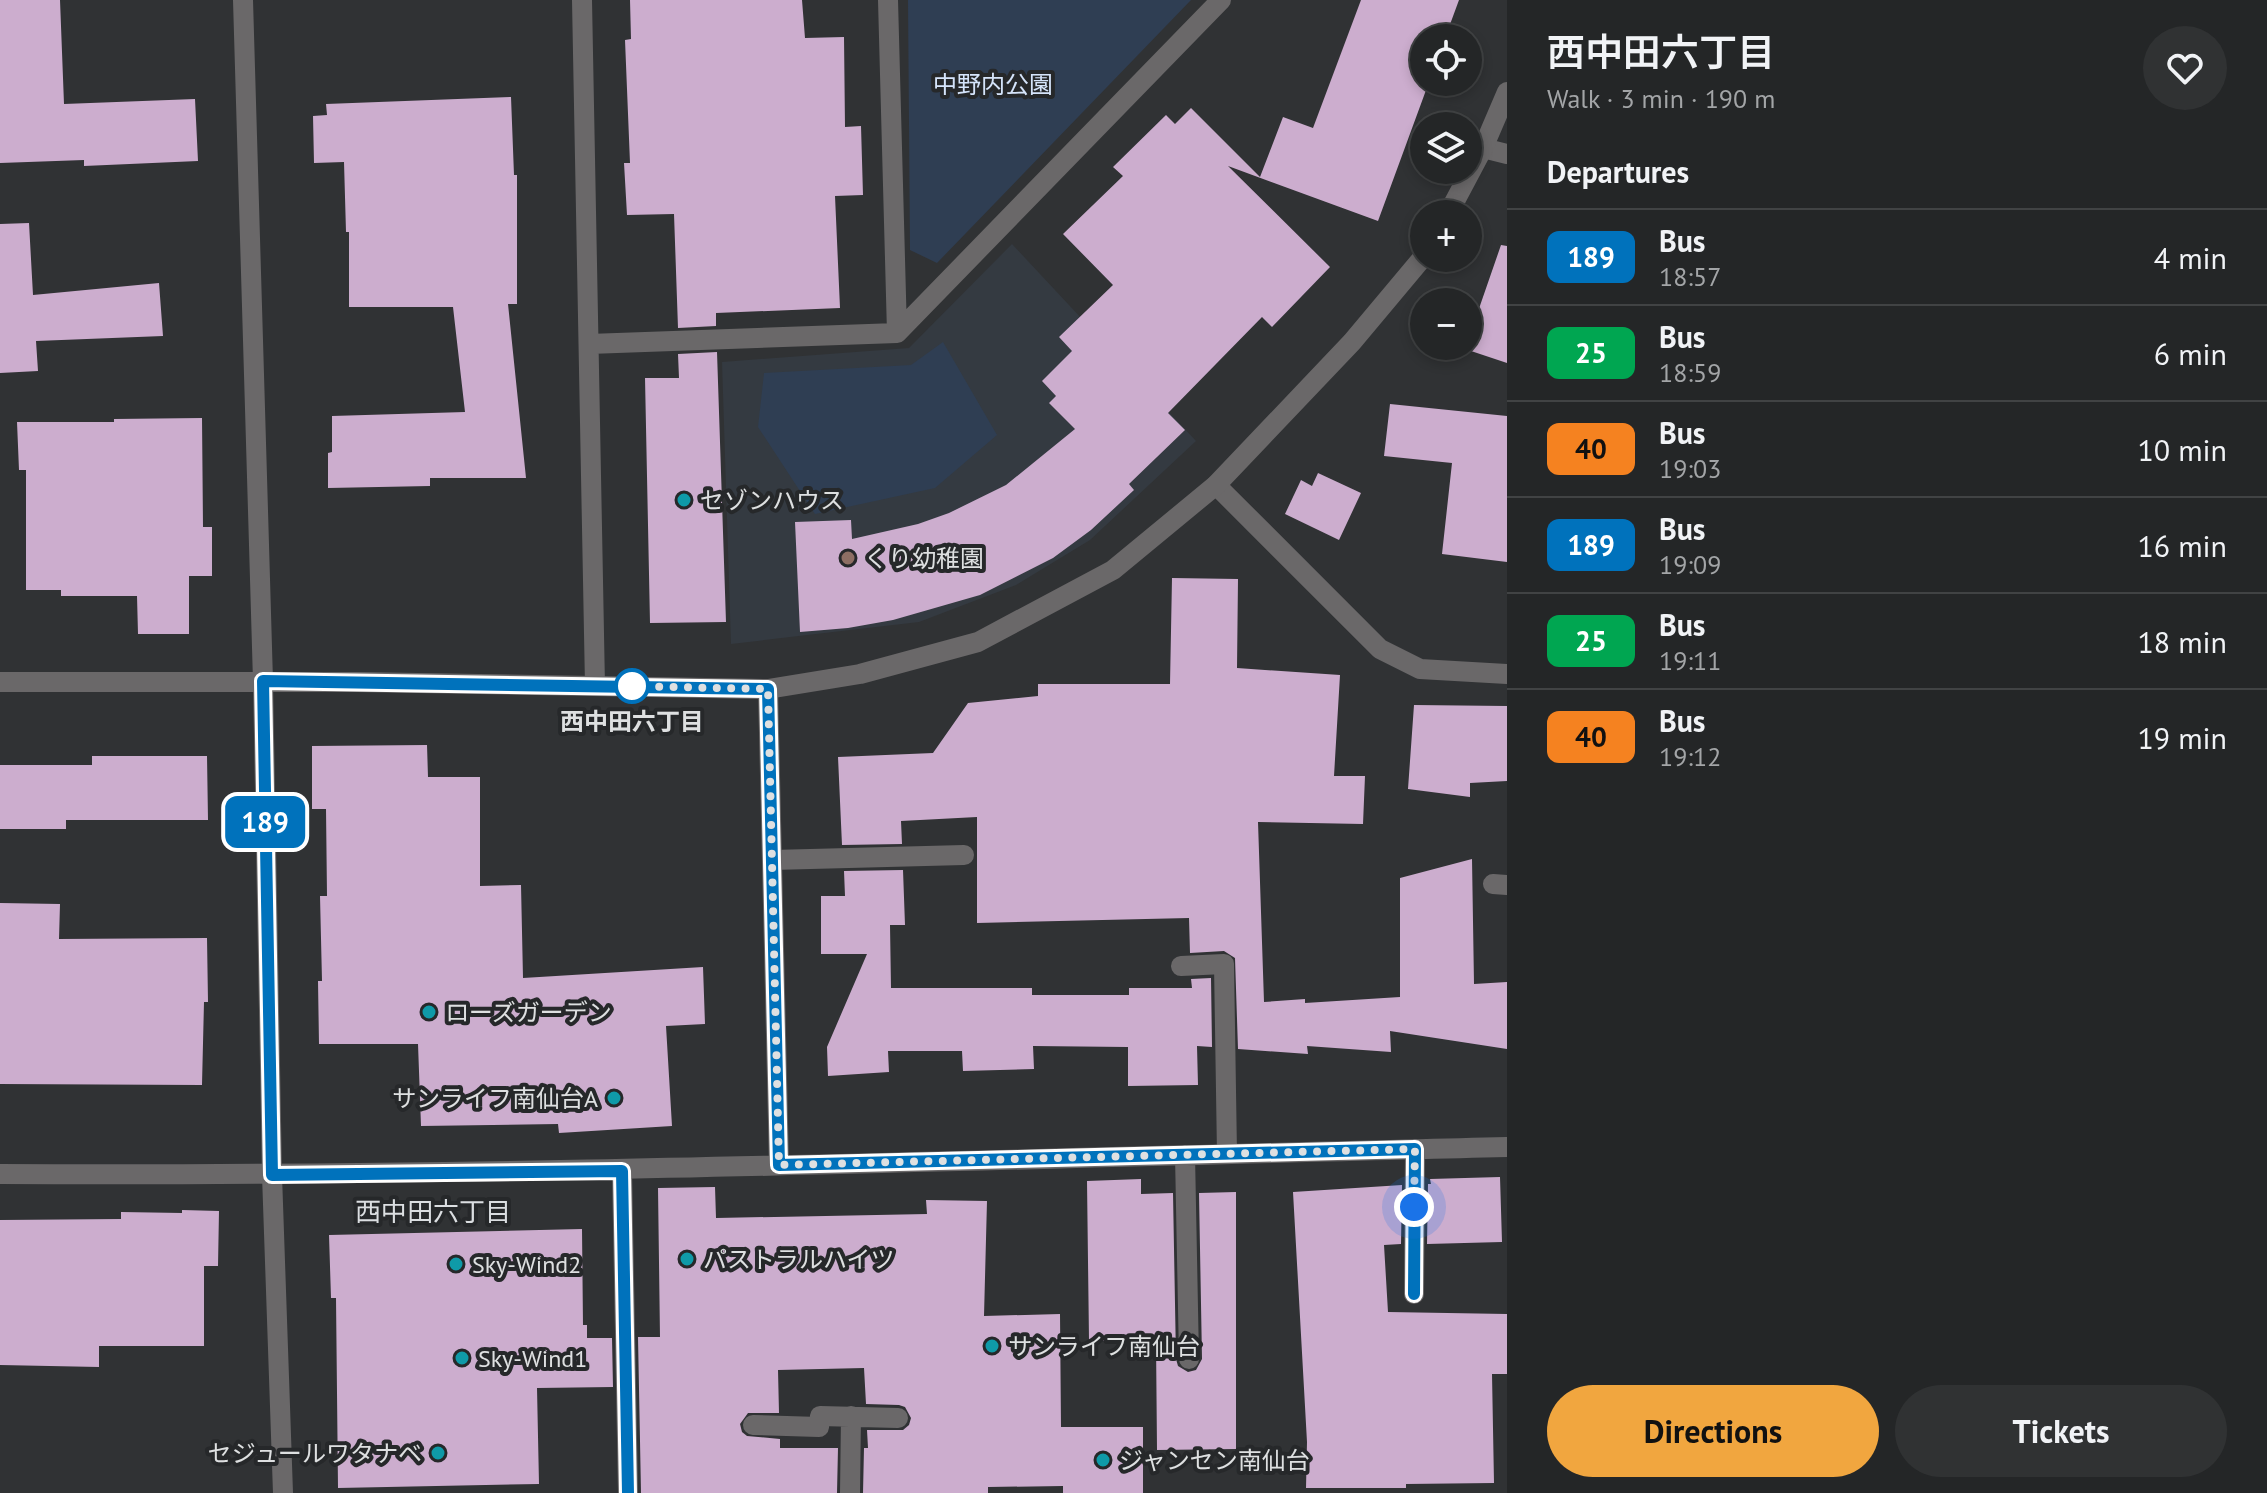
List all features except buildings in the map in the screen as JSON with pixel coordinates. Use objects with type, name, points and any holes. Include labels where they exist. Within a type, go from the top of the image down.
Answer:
[{"type":"street","points":[[243,0],[263,681],[272,1175],[283,1493]]},
{"type":"street","points":[[582,0],[595,686]]},
{"type":"street","points":[[888,0],[897,333]]},
{"type":"street","points":[[589,344],[897,333],[1221,0]]},
{"type":"street","points":[[1455,200],[1483,148],[1507,92]]},
{"type":"street","points":[[1483,148],[1507,154]]},
{"type":"street","points":[[0,682],[263,681],[768,689],[860,674],[978,642],[1113,570],[1216,485],[1352,342],[1411,272]]},
{"type":"street","points":[[1216,485],[1380,649],[1420,669],[1507,674]]},
{"type":"street","points":[[768,689],[779,1165]]},
{"type":"street","points":[[772,860],[964,855]]},
{"type":"street","points":[[1181,966],[1224,964],[1227,1154]]},
{"type":"street","points":[[0,1174],[622,1171],[1507,1147]]},
{"type":"street","points":[[1414,1294],[1415,1149]]},
{"type":"street","points":[[1185,1155],[1189,1359]]},
{"type":"street","points":[[622,1171],[628,1493]]},
{"type":"street","points":[[753,1425],[819,1427],[820,1416],[898,1418]]},
{"type":"street","points":[[850,1493],[851,1416]]},
{"type":"shaded area","points":[[1012,244],[1196,441],[1090,540],[1016,585],[919,622],[731,644],[722,362],[909,348]]},
{"type":"green space","name":"中野内公園","points":[[908,0],[1191,0],[937,263],[910,250]]},
{"type":"green space","points":[[943,342],[997,435],[935,488],[815,514],[758,427],[764,373],[911,365]]},
{"type":"bus line","name":"189","points":[[628,1493],[622,1171],[272,1175],[263,681],[768,689],[779,1165],[1415,1149],[1414,1294]]},
{"type":"place","name":"セゾンハウス","points":[[684,500]]},
{"type":"place","name":"くり幼稚園","points":[[848,558]]},
{"type":"place","name":"西中田六丁目","points":[[632,686]]},
{"type":"place","name":"ローズガーデン","points":[[429,1012]]},
{"type":"place","name":"サンライフ南仙台A","points":[[614,1098]]},
{"type":"place","name":"パストラルハイツ","points":[[687,1259]]},
{"type":"place","name":"Sky-Wind2","points":[[456,1264]]},
{"type":"place","name":"サンライフ南仙台","points":[[992,1346]]},
{"type":"place","name":"Sky-Wind1","points":[[462,1358]]},
{"type":"place","name":"セジュールワタナベ","points":[[438,1453]]},
{"type":"place","name":"ジャンセン南仙台","points":[[1103,1460]]},
{"type":"district","name":"西中田六丁目","points":[[433,1211]]},
{"type":"route","points":[[632,686],[624,686],[768,689],[779,1165],[1415,1149],[1414,1207]]}]
